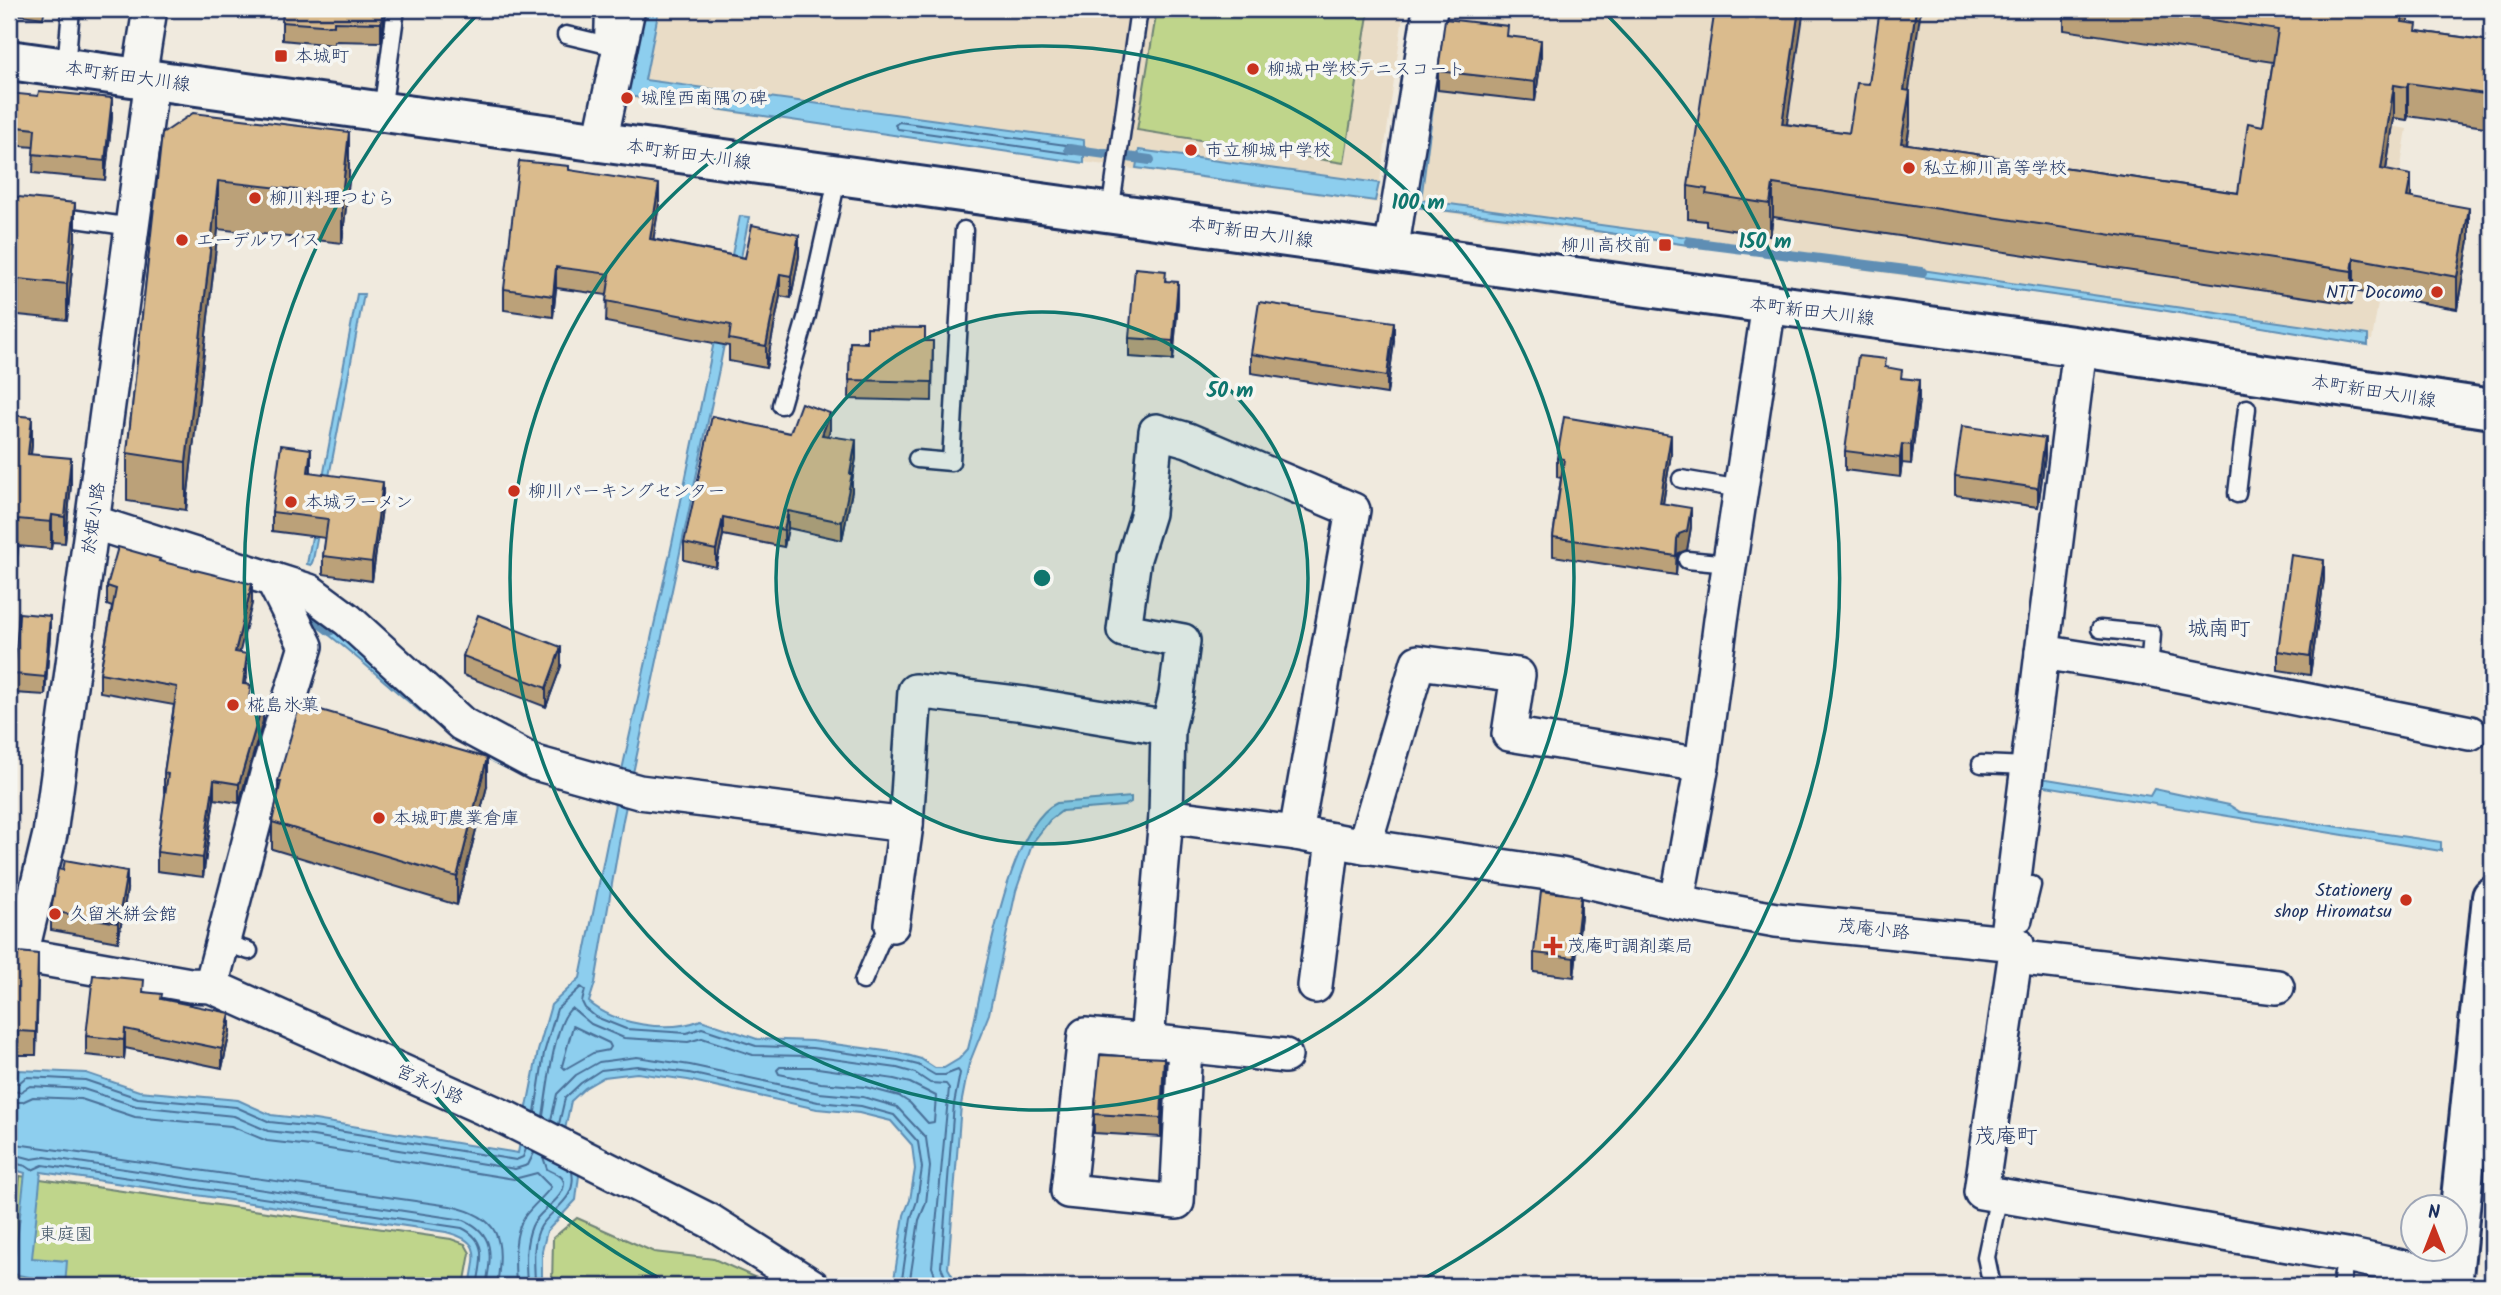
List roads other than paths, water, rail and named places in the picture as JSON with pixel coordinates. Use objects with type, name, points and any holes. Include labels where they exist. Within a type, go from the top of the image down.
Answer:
[{"type":"main road","name":"本町新田大川線","points":[[9,60],[2080,347],[2492,409]]},
{"type":"main road","points":[[2438,1279],[2492,897]]},
{"type":"street","name":"於姫小路","points":[[15,955],[50,834],[132,227],[150,9]]},
{"type":"street","points":[[600,142],[611,45],[628,9]]},
{"type":"street","points":[[1391,252],[1430,9]]},
{"type":"street","points":[[1677,902],[1702,765],[1729,564],[1769,305]]},
{"type":"street","points":[[2080,347],[2028,766],[1990,1194],[2343,1271],[2438,1279]]},
{"type":"street","points":[[1147,1041],[1166,816],[1168,728],[1176,695],[1183,641],[1124,630],[1134,558],[1148,513],[1157,431],[1188,440],[1353,510],[1296,833]]},
{"type":"street","points":[[92,522],[309,591],[348,620],[462,724],[535,763],[639,792],[906,825]]},
{"type":"street","points":[[211,986],[237,947],[267,774],[306,646],[273,580]]},
{"type":"street","points":[[2042,652],[2149,669],[2470,733]]},
{"type":"street","points":[[1315,986],[1349,843],[1418,662],[1518,675],[1509,734],[1702,765]]},
{"type":"street","points":[[892,926],[906,825],[915,691],[1025,704],[1168,728]]},
{"type":"street","name":"茂庵小路","points":[[1166,816],[1296,833],[1561,875],[1677,902],[1776,920],[2013,948],[2277,987]]},
{"type":"street","name":"宮永小路","points":[[15,955],[190,985],[211,986],[506,1118],[710,1221],[812,1286]]},
{"type":"street","points":[[1185,1046],[1177,1202],[1068,1191],[1085,1035],[1284,1056]]},
{"type":"lane","points":[[66,68],[71,9]]},
{"type":"lane","points":[[382,112],[396,9]]},
{"type":"lane","points":[[566,35],[611,45],[604,9]]},
{"type":"lane","points":[[1110,213],[1139,9]]},
{"type":"lane","points":[[781,405],[807,315],[838,175]]},
{"type":"lane","points":[[36,214],[132,227]]},
{"type":"lane","points":[[917,459],[951,462],[964,230]]},
{"type":"lane","points":[[2237,494],[2247,408]]},
{"type":"lane","points":[[1681,480],[1741,489]]},
{"type":"lane","points":[[1686,560],[1729,564]]},
{"type":"lane","points":[[2101,629],[2152,634],[2149,669]]},
{"type":"lane","points":[[1981,764],[2028,766]]},
{"type":"lane","points":[[2013,948],[2032,885]]},
{"type":"lane","points":[[863,981],[881,940],[892,926]]},
{"type":"lane","points":[[1990,1194],[1986,1256],[1992,1286]]},
{"type":"water","points":[[639,9],[659,9],[645,80],[1084,140],[1084,163],[621,95]]},
{"type":"water","points":[[1446,9],[1421,200],[1702,239],[1701,247],[1531,221],[1416,207],[1415,199]]},
{"type":"water","points":[[1139,150],[1379,183],[1375,201],[1136,168]]},
{"type":"water","points":[[740,216],[749,217],[623,820],[595,983],[589,1002],[613,1016],[643,1024],[673,1026],[701,1020],[757,1039],[812,1041],[900,1053],[921,1059],[935,1068],[944,1068],[959,1059],[968,1049],[989,953],[1010,876],[1024,843],[1039,818],[1057,803],[1131,797],[1131,802],[1124,806],[1062,811],[1050,820],[1033,842],[1016,891],[989,1014],[969,1064],[961,1105],[948,1268],[958,1286],[893,1286],[904,1215],[910,1200],[915,1169],[912,1145],[891,1121],[859,1113],[817,1109],[688,1080],[637,1073],[604,1077],[585,1088],[571,1101],[559,1158],[580,1167],[576,1200],[547,1231],[542,1251],[542,1286],[470,1286],[474,1251],[466,1240],[446,1232],[41,1172],[32,1258],[67,1261],[65,1286],[51,1286],[51,1281],[13,1274],[25,1173],[9,1168],[9,1075],[17,1076],[18,1070],[86,1073],[139,1091],[238,1100],[271,1115],[518,1153],[538,1051],[551,1005],[580,978],[615,804],[523,775],[470,748],[424,715],[316,625],[322,621],[357,648],[616,797]]},
{"type":"water","points":[[1908,268],[2368,335],[2368,345],[2155,309],[1909,275]]},
{"type":"water","points":[[357,294],[364,294],[311,565],[307,564]]},
{"type":"water","points":[[2035,777],[2150,796],[2154,789],[2229,805],[2240,812],[2441,842],[2441,851],[2033,784]]},
{"type":"waterway","points":[[1069,149],[1150,160]]},
{"type":"waterway","points":[[1689,242],[1922,272]]},
{"type":"waterway","points":[[314,619],[330,631]]},
{"type":"place","name":"本城町","points":[[281,56]]},
{"type":"place","name":"柳城中学校テニスコート","points":[[1253,69]]},
{"type":"place","name":"城隍西南隅の碑","points":[[627,98]]},
{"type":"place","name":"市立柳城中学校","points":[[1191,150]]},
{"type":"place","name":"私立柳川高等学校","points":[[1909,168]]},
{"type":"place","name":"柳川料理つむら","points":[[255,198]]},
{"type":"place","name":"エーデルワイス","points":[[182,240]]},
{"type":"place","name":"柳川高校前","points":[[1665,245]]},
{"type":"place","name":"NTT Docomo","points":[[2437,292]]},
{"type":"place","name":"柳川パーキングセンター","points":[[514,491]]},
{"type":"place","name":"本城ラーメン","points":[[291,502]]},
{"type":"place","name":"椛島氷菓","points":[[233,705]]},
{"type":"place","name":"本城町農業倉庫","points":[[379,818]]},
{"type":"place","name":"Stationery shop Hiromatsu","points":[[2406,900]]},
{"type":"place","name":"久留米絣会館","points":[[55,914]]},
{"type":"place","name":"茂庵町調剤薬局","points":[[1553,946]]},
{"type":"district","name":"城南町","points":[[2219,628]]},
{"type":"district","name":"茂庵町","points":[[2006,1136]]},
{"type":"park label","name":"東庭園","points":[[66,1234]]}]
